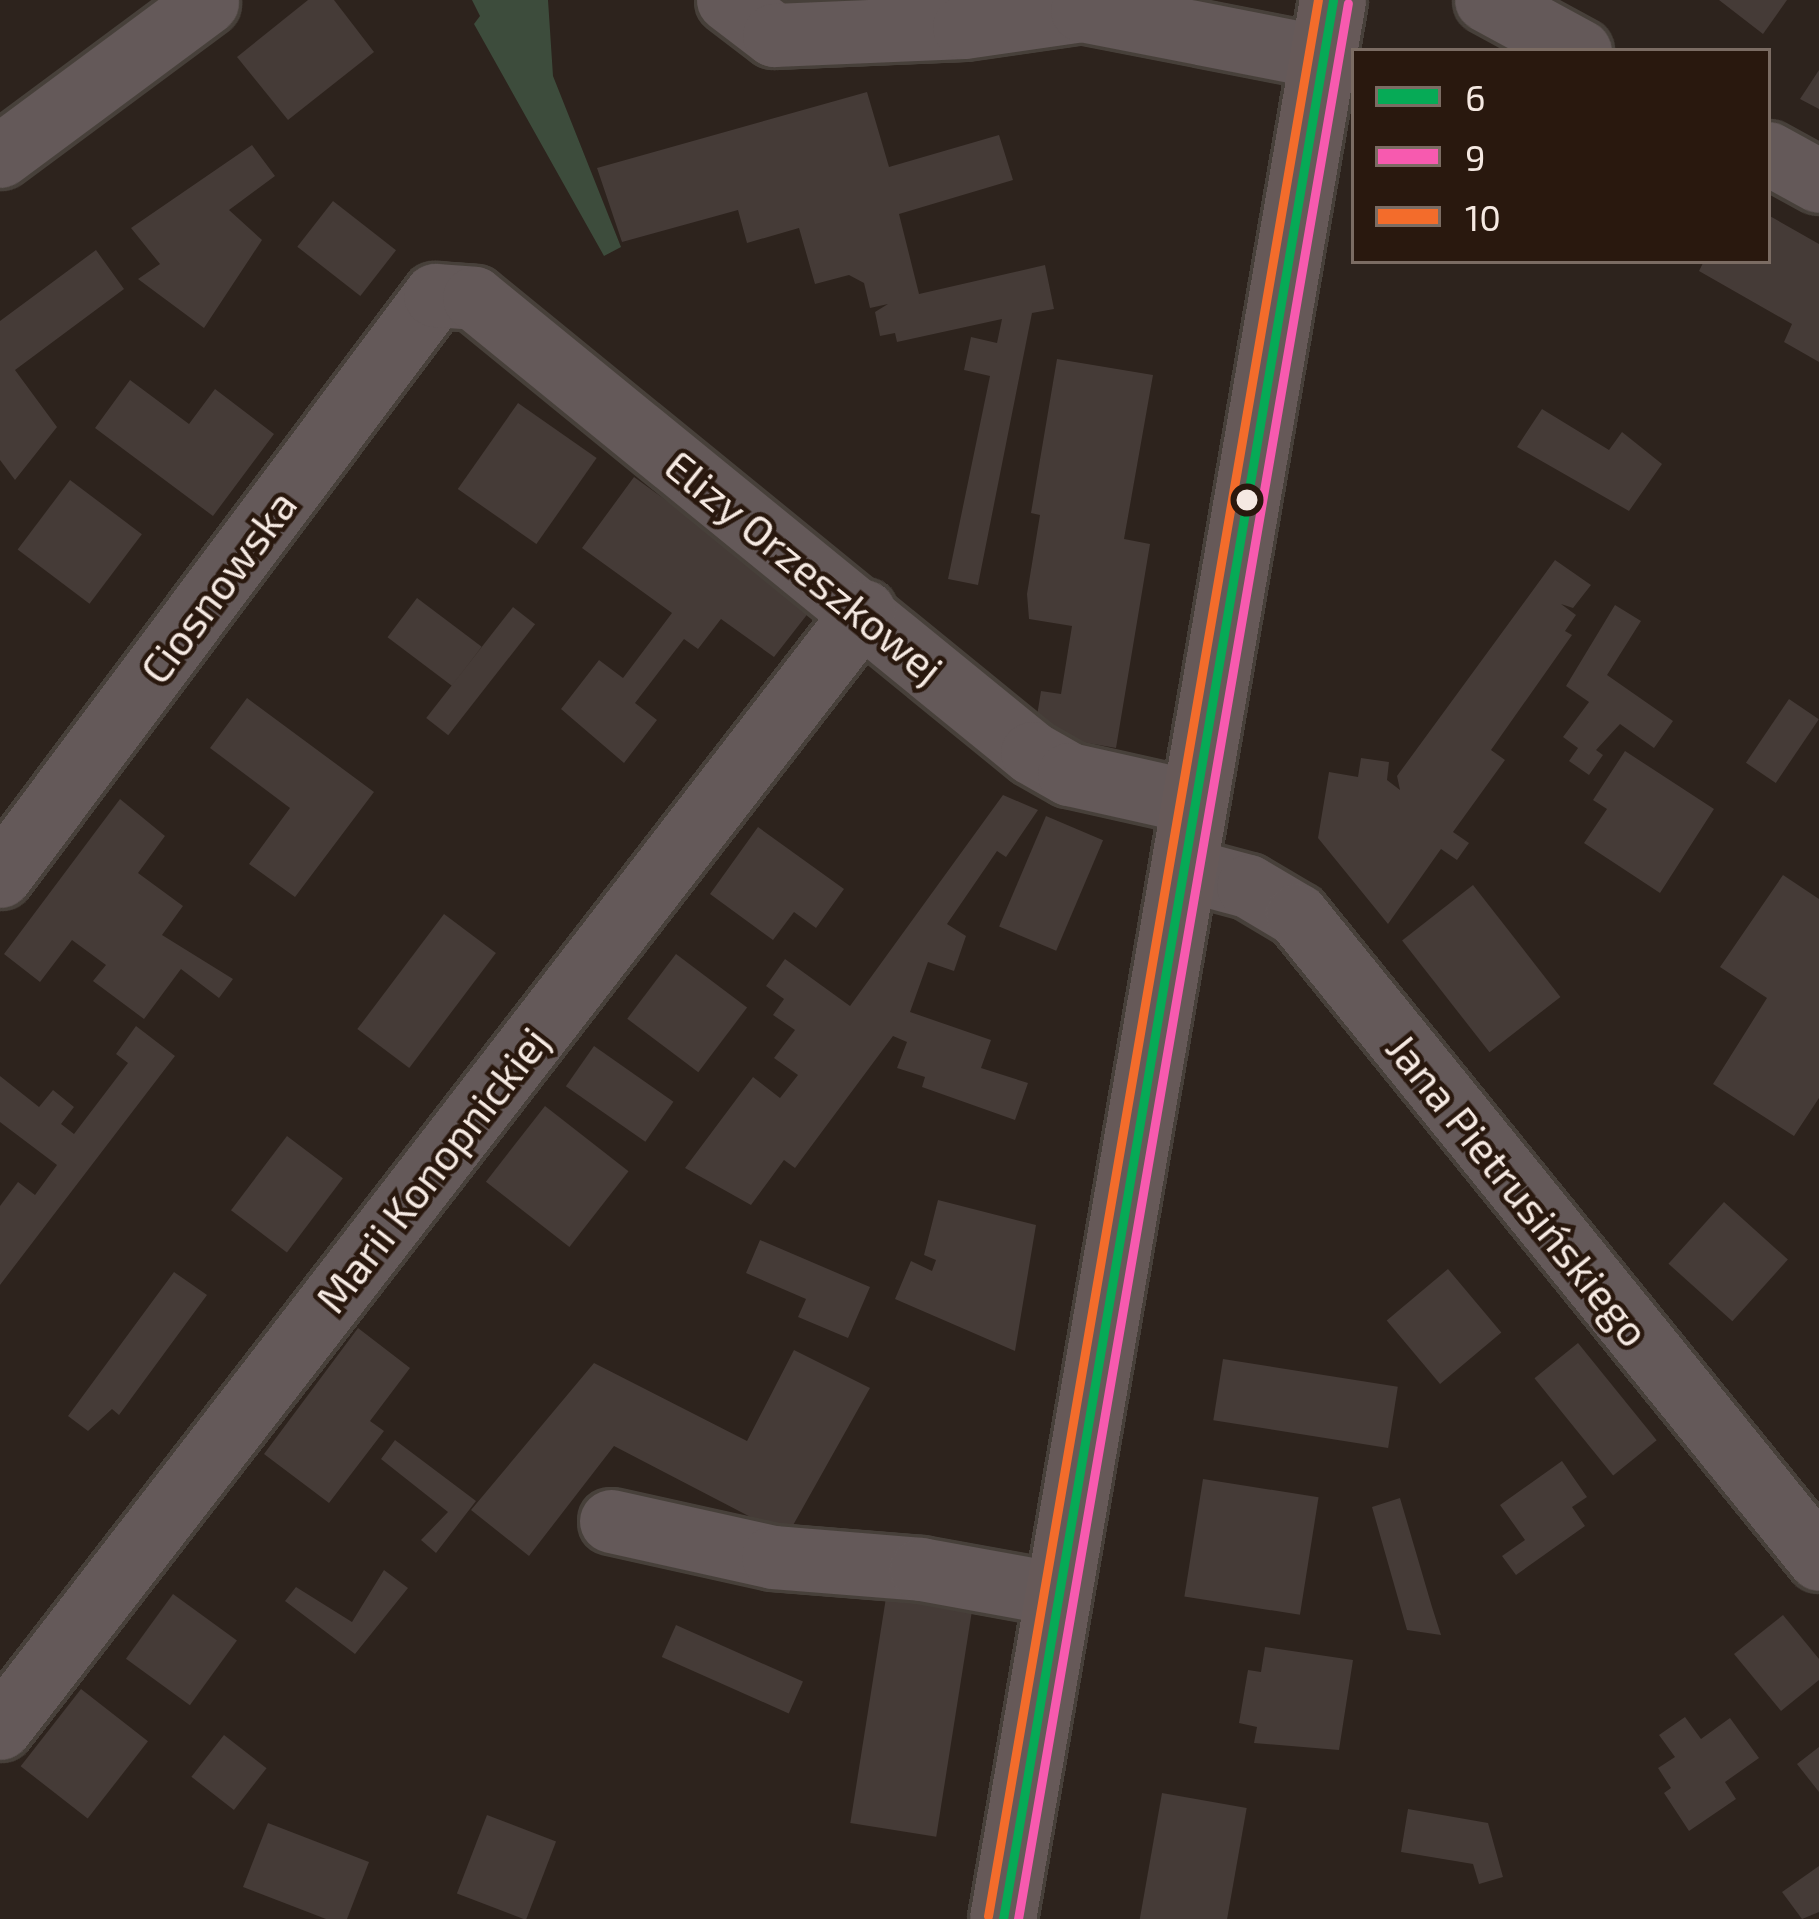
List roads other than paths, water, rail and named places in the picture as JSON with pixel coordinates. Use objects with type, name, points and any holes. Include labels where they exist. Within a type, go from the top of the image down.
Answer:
[{"type":"main road","points":[[1003,1919],[1328,28]]},
{"type":"street","points":[[728,0],[775,34],[964,27],[1082,10],[1328,28]]},
{"type":"street","points":[[1486,0],[1574,48]]},
{"type":"street","points":[[0,157],[207,2]]},
{"type":"street","points":[[1771,155],[1819,181]]},
{"type":"street","name":"Elizy Orzeszkowej","points":[[435,295],[474,298],[1050,763],[1124,790],[1194,802]]},
{"type":"street","name":"Ciosnowska","points":[[0,876],[435,295]]},
{"type":"street","name":"Marii Konopnickiej","points":[[0,1728],[864,611]]},
{"type":"street","name":"Jana Pietrusińskiego","points":[[1184,869],[1248,886],[1297,915],[1819,1559]]},
{"type":"street","points":[[611,1521],[773,1557],[921,1569],[1058,1594]]}]
